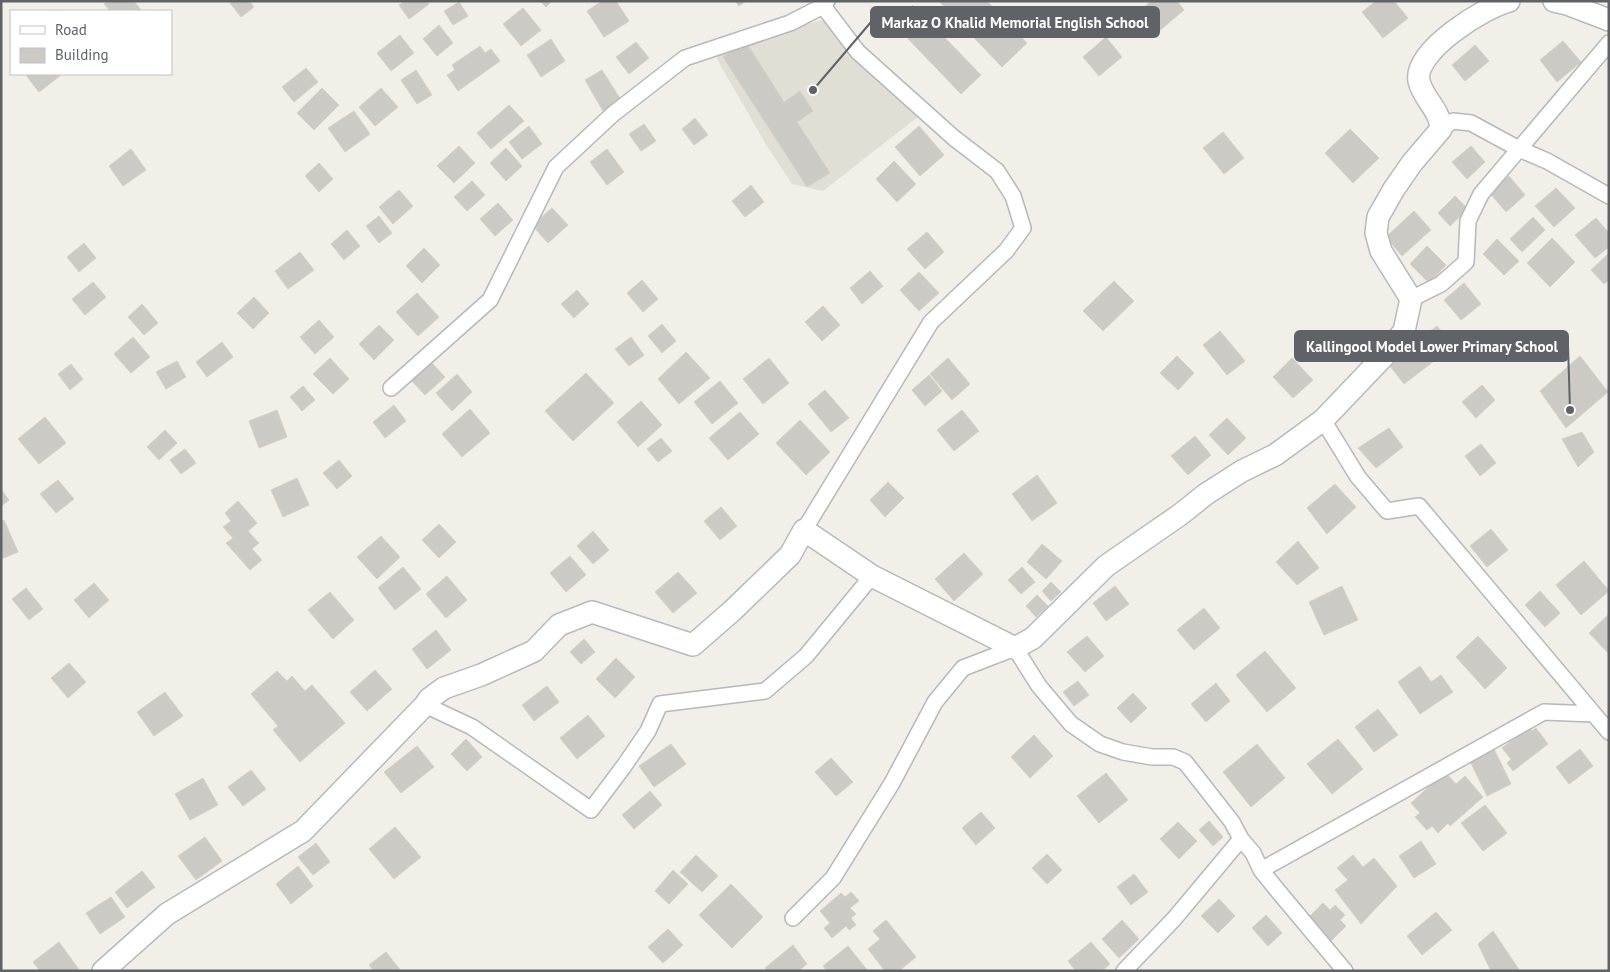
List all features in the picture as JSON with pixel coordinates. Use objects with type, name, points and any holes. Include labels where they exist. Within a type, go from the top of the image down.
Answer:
[{"type":"main road","points":[[102,971],[167,914],[303,831],[429,699],[444,688],[480,675],[534,651],[559,625],[592,612],[694,645],[790,555],[804,530],[872,576],[1015,648],[1033,638],[1106,566],[1181,514],[1206,494],[1242,471],[1275,455],[1324,420],[1384,356],[1404,331],[1411,299],[1381,251],[1376,234],[1378,217],[1394,189],[1412,163],[1441,129],[1440,119],[1435,108],[1418,79],[1423,62],[1442,39],[1467,21],[1509,1]]},
{"type":"main road","points":[[1554,1],[1609,20]]},
{"type":"street","points":[[391,388],[490,300],[556,167],[613,114],[685,58],[790,23],[825,4],[858,52],[954,138],[997,172],[1013,196],[1023,228],[1006,251],[931,322],[804,530]]},
{"type":"street","points":[[1411,299],[1440,284],[1466,262],[1468,220],[1481,194],[1609,43]]},
{"type":"street","points":[[1441,129],[1453,121],[1470,123],[1519,149],[1547,161],[1609,196]]},
{"type":"street","points":[[1324,420],[1358,477],[1387,511],[1419,506],[1609,732]]},
{"type":"street","points":[[425,705],[472,727],[591,810],[648,731],[660,704],[765,691],[806,656],[872,576]]},
{"type":"street","points":[[793,918],[833,878],[892,783],[935,702],[963,668],[1015,648],[1039,686],[1071,724],[1100,744],[1123,752],[1152,757],[1173,757],[1185,762],[1232,822],[1241,839],[1253,853],[1261,870],[1345,971]]},
{"type":"street","points":[[1261,870],[1544,712],[1594,714]]},
{"type":"street","points":[[1124,971],[1174,919],[1241,839]]},
{"type":"shaded area","points":[[822,20],[919,116],[823,191],[792,184],[767,146],[719,63],[715,51],[764,35]]},
{"type":"building","points":[[108,1],[134,1],[141,10],[109,10],[104,4]]},
{"type":"building","points":[[233,1],[249,1],[254,7],[241,17],[230,3]]},
{"type":"building","points":[[405,1],[427,1],[429,4],[409,19],[399,5]]},
{"type":"building","points":[[540,1],[552,1],[546,7]]},
{"type":"building","points":[[602,1],[616,1],[629,21],[604,37],[587,11]]},
{"type":"building","points":[[735,1],[746,1],[739,6]]},
{"type":"building","points":[[939,1],[987,1],[1027,43],[1002,67]]},
{"type":"building","points":[[1151,1],[1177,1],[1184,10],[1158,32],[1140,11]]},
{"type":"building","points":[[1376,1],[1394,1],[1408,18],[1383,38],[1362,12]]},
{"type":"building","points":[[459,2],[468,16],[453,25],[444,11]]},
{"type":"building","points":[[913,5],[981,75],[961,94],[894,24]]},
{"type":"building","points":[[523,8],[541,30],[521,46],[503,24]]},
{"type":"building","points":[[439,25],[453,43],[437,56],[423,39]]},
{"type":"building","points":[[400,35],[414,53],[391,71],[377,53]]},
{"type":"building","points":[[1106,37],[1122,57],[1099,76],[1083,57]]},
{"type":"building","points":[[551,39],[565,61],[541,77],[527,55]]},
{"type":"building","points":[[1563,41],[1581,62],[1557,82],[1540,60]]},
{"type":"building","points":[[636,42],[649,58],[629,74],[616,57]]},
{"type":"building","points":[[746,42],[784,102],[800,91],[813,111],[797,122],[830,173],[807,187],[723,57]]},
{"type":"building","points":[[1475,45],[1489,61],[1465,81],[1452,65]]},
{"type":"building","points":[[480,46],[485,53],[491,49],[500,61],[458,91],[447,75],[455,70],[452,65]]},
{"type":"building","points":[[306,68],[318,82],[294,102],[282,87]]},
{"type":"building","points":[[416,70],[432,95],[417,104],[401,80]]},
{"type":"building","points":[[602,70],[621,100],[603,111],[585,80]]},
{"type":"building","points":[[26,75],[60,75],[60,76],[39,92]]},
{"type":"building","points":[[322,88],[339,105],[314,130],[297,113]]},
{"type":"building","points":[[381,88],[398,107],[375,126],[359,107]]},
{"type":"building","points":[[509,105],[524,121],[491,149],[477,133]]},
{"type":"building","points":[[354,111],[370,134],[345,152],[328,128]]},
{"type":"building","points":[[695,118],[708,135],[694,145],[682,129]]},
{"type":"building","points":[[644,124],[656,141],[641,151],[629,134]]},
{"type":"building","points":[[529,126],[542,144],[522,159],[509,142]]},
{"type":"building","points":[[919,126],[944,155],[920,176],[895,147]]},
{"type":"building","points":[[1350,129],[1379,158],[1353,183],[1325,153]]},
{"type":"building","points":[[1223,132],[1244,158],[1224,174],[1203,148]]},
{"type":"building","points":[[459,146],[475,163],[454,183],[437,166]]},
{"type":"building","points":[[1471,146],[1485,162],[1467,179],[1452,162]]},
{"type":"building","points":[[506,148],[522,166],[506,181],[490,163]]},
{"type":"building","points":[[131,149],[146,170],[123,186],[109,166]]},
{"type":"building","points":[[607,149],[624,172],[607,185],[590,162]]},
{"type":"building","points":[[894,161],[916,184],[897,202],[876,179]]},
{"type":"building","points":[[319,163],[333,179],[319,192],[305,176]]},
{"type":"building","points":[[1509,176],[1525,195],[1506,212],[1489,192]]},
{"type":"building","points":[[472,181],[485,195],[467,211],[454,197]]},
{"type":"building","points":[[751,185],[764,202],[745,217],[732,201]]},
{"type":"building","points":[[1556,188],[1575,208],[1554,227],[1535,206]]},
{"type":"building","points":[[399,190],[413,206],[393,224],[379,207]]},
{"type":"building","points":[[1455,196],[1468,209],[1450,226],[1438,213]]},
{"type":"building","points":[[498,203],[513,220],[495,236],[480,219]]},
{"type":"building","points":[[552,208],[568,225],[548,243],[532,225]]},
{"type":"building","points":[[1414,211],[1431,230],[1402,256],[1386,237]]},
{"type":"building","points":[[379,216],[392,233],[379,243],[366,226]]},
{"type":"building","points":[[1533,217],[1545,230],[1522,252],[1510,239]]},
{"type":"building","points":[[1596,218],[1609,233],[1609,247],[1595,258],[1575,235]]},
{"type":"building","points":[[347,230],[360,246],[344,260],[331,244]]},
{"type":"building","points":[[927,232],[944,252],[925,269],[907,249]]},
{"type":"building","points":[[1552,238],[1575,262],[1550,287],[1527,263]]},
{"type":"building","points":[[1497,239],[1519,261],[1504,275],[1483,254]]},
{"type":"building","points":[[84,243],[96,258],[79,272],[67,257]]},
{"type":"building","points":[[1427,246],[1446,265],[1429,283],[1410,264]]},
{"type":"building","points":[[424,248],[440,265],[422,283],[406,266]]},
{"type":"building","points":[[300,252],[314,270],[288,289],[275,271]]},
{"type":"building","points":[[1609,253],[1609,280],[1604,284],[1591,270]]},
{"type":"building","points":[[870,271],[883,286],[862,304],[850,288]]},
{"type":"building","points":[[919,272],[939,293],[919,311],[900,290]]},
{"type":"building","points":[[642,280],[658,299],[643,312],[627,293]]},
{"type":"building","points":[[1114,281],[1134,301],[1103,331],[1083,311]]},
{"type":"building","points":[[93,282],[106,297],[85,315],[72,299]]},
{"type":"building","points":[[1464,283],[1481,304],[1461,320],[1444,300]]},
{"type":"building","points":[[577,290],[589,304],[574,318],[561,304]]},
{"type":"building","points":[[417,293],[439,317],[418,336],[396,312]]},
{"type":"building","points":[[254,297],[269,313],[253,329],[237,313]]},
{"type":"building","points":[[142,304],[158,323],[144,335],[128,317]]},
{"type":"building","points":[[823,306],[840,325],[822,341],[805,322]]},
{"type":"building","points":[[319,320],[334,337],[315,354],[300,337]]},
{"type":"building","points":[[662,324],[676,341],[662,353],[648,336]]},
{"type":"building","points":[[379,325],[394,340],[374,360],[359,344]]},
{"type":"building","points":[[1437,326],[1451,343],[1439,352],[1425,335]]},
{"type":"building","points":[[1220,331],[1245,361],[1227,375],[1203,345]]},
{"type":"building","points":[[133,337],[150,357],[131,373],[114,354]]},
{"type":"building","points":[[631,337],[644,355],[629,366],[615,349]]},
{"type":"building","points":[[222,342],[233,357],[207,377],[196,362]]},
{"type":"building","points":[[1419,343],[1434,361],[1404,384],[1390,366]]},
{"type":"building","points":[[686,352],[710,378],[679,404],[658,379]]},
{"type":"building","points":[[1177,356],[1194,373],[1178,390],[1160,373]]},
{"type":"building","points":[[1580,356],[1608,392],[1566,428],[1540,391]]},
{"type":"building","points":[[330,358],[349,379],[333,394],[313,374]]},
{"type":"building","points":[[769,358],[789,383],[763,404],[743,379]]},
{"type":"building","points":[[948,358],[970,384],[952,400],[930,374]]},
{"type":"building","points":[[1292,358],[1313,380],[1293,398],[1273,377]]},
{"type":"building","points":[[177,361],[186,377],[166,389],[156,372]]},
{"type":"building","points":[[431,362],[445,377],[425,395],[411,380]]},
{"type":"building","points":[[71,364],[83,379],[70,390],[58,374]]},
{"type":"building","points":[[586,373],[614,403],[573,441],[545,411]]},
{"type":"building","points":[[457,374],[472,392],[452,411],[436,393]]},
{"type":"building","points":[[929,375],[942,391],[925,406],[912,390]]},
{"type":"building","points":[[720,381],[738,403],[712,424],[694,402]]},
{"type":"building","points":[[1482,385],[1495,400],[1476,418],[1462,402]]},
{"type":"building","points":[[303,386],[315,400],[302,411],[290,397]]},
{"type":"building","points":[[825,390],[849,418],[831,432],[808,404]]},
{"type":"building","points":[[641,401],[662,425],[638,447],[617,422]]},
{"type":"building","points":[[394,405],[406,421],[385,438],[373,422]]},
{"type":"building","points":[[470,409],[490,433],[462,457],[442,434]]},
{"type":"building","points":[[277,410],[287,437],[259,448],[249,421]]},
{"type":"building","points":[[962,410],[979,431],[954,451],[937,430]]},
{"type":"building","points":[[740,412],[759,434],[728,460],[709,438]]},
{"type":"building","points":[[45,417],[66,443],[39,464],[18,439]]},
{"type":"building","points":[[1227,418],[1246,438],[1228,455],[1209,435]]},
{"type":"building","points":[[800,420],[830,452],[806,475],[776,443]]},
{"type":"building","points":[[1389,428],[1403,447],[1376,468],[1358,448]]},
{"type":"building","points":[[165,430],[177,443],[159,460],[147,447]]},
{"type":"building","points":[[1582,432],[1594,452],[1578,467],[1562,439]]},
{"type":"building","points":[[1195,436],[1211,455],[1188,475],[1171,456]]},
{"type":"building","points":[[661,438],[672,451],[658,462],[647,449]]},
{"type":"building","points":[[1481,444],[1496,463],[1480,476],[1465,456]]},
{"type":"building","points":[[185,449],[196,463],[181,474],[170,460]]},
{"type":"building","points":[[339,460],[352,476],[337,489],[323,473]]},
{"type":"building","points":[[1037,475],[1057,503],[1032,521],[1012,494]]},
{"type":"building","points":[[297,478],[309,505],[283,517],[271,490]]},
{"type":"building","points":[[58,480],[74,499],[56,513],[40,494]]},
{"type":"building","points":[[888,482],[904,498],[885,517],[870,500]]},
{"type":"building","points":[[1335,484],[1356,507],[1327,534],[1307,508]]},
{"type":"building","points":[[1,489],[9,500],[1,506]]},
{"type":"building","points":[[238,501],[257,523],[248,531],[259,543],[252,549],[262,560],[250,570],[226,543],[233,538],[223,527],[231,521],[225,513]]},
{"type":"building","points":[[721,507],[737,526],[720,540],[704,521]]},
{"type":"building","points":[[4,520],[18,552],[1,559],[1,521]]},
{"type":"building","points":[[439,524],[456,542],[439,558],[422,540]]},
{"type":"building","points":[[1491,529],[1508,550],[1487,567],[1470,546]]},
{"type":"building","points":[[593,531],[609,550],[593,564],[577,546]]},
{"type":"building","points":[[381,536],[400,557],[377,579],[357,557]]},
{"type":"building","points":[[1298,541],[1319,568],[1297,585],[1276,562]]},
{"type":"building","points":[[1042,544],[1062,561],[1046,579],[1027,562]]},
{"type":"building","points":[[964,553],[983,574],[954,601],[935,579]]},
{"type":"building","points":[[570,556],[586,575],[566,592],[550,573]]},
{"type":"building","points":[[1584,561],[1609,591],[1581,615],[1556,585]]},
{"type":"building","points":[[403,567],[421,589],[395,610],[378,588]]},
{"type":"building","points":[[1022,567],[1035,582],[1021,594],[1008,580]]},
{"type":"building","points":[[678,572],[697,593],[673,613],[655,592]]},
{"type":"building","points":[[447,576],[467,600],[446,618],[426,594]]},
{"type":"building","points":[[1051,582],[1061,592],[1051,601],[1042,591]]},
{"type":"building","points":[[94,583],[109,600],[89,618],[74,600]]},
{"type":"building","points":[[1115,586],[1129,604],[1106,621],[1093,603]]},
{"type":"building","points":[[1342,586],[1358,620],[1324,635],[1309,602]]},
{"type":"building","points":[[26,588],[43,609],[29,620],[12,599]]},
{"type":"building","points":[[1540,591],[1560,613],[1545,627],[1525,605]]},
{"type":"building","points":[[330,592],[354,620],[333,639],[308,610]]},
{"type":"building","points":[[1037,595],[1048,606],[1036,617],[1026,606]]},
{"type":"building","points":[[1204,608],[1220,628],[1194,650],[1177,630]]},
{"type":"building","points":[[1609,614],[1609,654],[1589,633]]},
{"type":"building","points":[[436,630],[451,650],[427,669],[412,649]]},
{"type":"building","points":[[1087,636],[1104,656],[1085,672],[1067,652]]},
{"type":"building","points":[[1478,636],[1507,668],[1485,689],[1456,657]]},
{"type":"building","points":[[584,639],[595,652],[581,664],[570,652]]},
{"type":"building","points":[[1265,651],[1296,688],[1267,712],[1236,675]]},
{"type":"building","points":[[616,658],[635,677],[615,698],[596,679]]},
{"type":"building","points":[[69,663],[86,682],[68,698],[51,678]]},
{"type":"building","points":[[1420,666],[1431,682],[1441,675],[1453,692],[1420,714],[1398,682]]},
{"type":"building","points":[[375,670],[392,689],[367,711],[350,692]]},
{"type":"building","points":[[277,671],[287,681],[292,676],[305,691],[312,685],[345,723],[300,762],[273,730],[278,726],[251,694]]},
{"type":"building","points":[[1078,681],[1089,695],[1074,706],[1063,692]]},
{"type":"building","points":[[1216,683],[1230,701],[1206,722],[1191,704]]},
{"type":"building","points":[[547,686],[559,702],[534,721],[522,705]]},
{"type":"building","points":[[165,692],[183,716],[154,736],[137,712]]},
{"type":"building","points":[[1133,693],[1147,708],[1131,723],[1117,708]]},
{"type":"building","points":[[1378,709],[1398,735],[1374,752],[1355,727]]},
{"type":"building","points":[[588,715],[605,736],[577,759],[560,738]]},
{"type":"building","points":[[1529,727],[1532,731],[1536,728],[1548,744],[1513,771],[1507,763],[1511,759],[1502,748]]},
{"type":"building","points":[[1034,735],[1053,756],[1030,778],[1011,757]]},
{"type":"building","points":[[466,739],[482,757],[467,771],[451,754]]},
{"type":"building","points":[[1338,739],[1363,769],[1332,794],[1307,764]]},
{"type":"building","points":[[671,744],[686,764],[654,787],[639,766]]},
{"type":"building","points":[[1257,744],[1285,778],[1251,807],[1223,772]]},
{"type":"building","points":[[417,746],[434,767],[401,793],[384,772]]},
{"type":"building","points":[[1493,747],[1511,784],[1487,796],[1469,759]]},
{"type":"building","points":[[1580,749],[1593,766],[1569,784],[1556,767]]},
{"type":"building","points":[[831,758],[853,782],[836,796],[815,772]]},
{"type":"building","points":[[251,770],[266,789],[243,806],[228,787]]},
{"type":"building","points":[[1445,772],[1456,784],[1465,776],[1483,797],[1450,826],[1448,823],[1438,833],[1432,826],[1427,830],[1415,817],[1420,813],[1411,803]]},
{"type":"building","points":[[1106,773],[1128,800],[1099,823],[1077,796]]},
{"type":"building","points":[[203,778],[218,805],[190,820],[175,794]]},
{"type":"building","points":[[650,791],[662,805],[634,829],[622,815]]},
{"type":"building","points":[[1485,805],[1507,833],[1483,851],[1461,823]]},
{"type":"building","points":[[981,812],[995,828],[976,845],[962,828]]},
{"type":"building","points":[[1209,821],[1223,837],[1213,846],[1199,830]]},
{"type":"building","points":[[1178,822],[1197,841],[1179,859],[1160,839]]},
{"type":"building","points":[[395,827],[421,857],[394,879],[369,849]]},
{"type":"building","points":[[205,837],[222,861],[196,880],[178,856]]},
{"type":"building","points":[[1421,841],[1436,864],[1414,878],[1399,856]]},
{"type":"building","points":[[316,843],[330,862],[313,875],[298,857]]},
{"type":"building","points":[[1047,854],[1062,870],[1047,884],[1032,868]]},
{"type":"building","points":[[696,855],[718,876],[702,892],[680,872]]},
{"type":"building","points":[[1353,855],[1363,867],[1374,858],[1397,886],[1361,924],[1335,890],[1348,880],[1337,868]]},
{"type":"building","points":[[298,866],[313,886],[291,904],[276,884]]},
{"type":"building","points":[[673,870],[688,884],[669,904],[655,891]]},
{"type":"building","points":[[142,871],[155,887],[127,908],[115,892]]},
{"type":"building","points":[[1134,874],[1148,892],[1131,905],[1117,887]]},
{"type":"building","points":[[731,884],[763,917],[732,948],[699,915]]},
{"type":"building","points":[[851,892],[859,901],[850,908],[856,914],[851,918],[856,925],[849,930],[846,926],[832,938],[824,928],[830,923],[820,911],[841,893],[845,897]]},
{"type":"building","points":[[111,897],[125,917],[100,934],[86,913]]},
{"type":"building","points":[[1219,899],[1235,916],[1218,933],[1201,916]]},
{"type":"building","points":[[1323,903],[1330,910],[1335,905],[1345,915],[1340,920],[1346,926],[1330,942],[1307,919]]},
{"type":"building","points":[[1436,912],[1452,930],[1422,955],[1407,936]]},
{"type":"building","points":[[1266,915],[1282,933],[1268,946],[1252,928]]},
{"type":"building","points":[[886,920],[916,957],[899,971],[885,971],[868,949],[880,939],[873,931]]},
{"type":"building","points":[[1122,920],[1139,939],[1119,958],[1102,939]]},
{"type":"building","points":[[668,929],[683,945],[663,963],[648,947]]},
{"type":"building","points":[[1493,931],[1520,971],[1491,971],[1478,944]]},
{"type":"building","points":[[59,942],[80,971],[40,971],[33,962]]},
{"type":"building","points":[[1091,942],[1110,964],[1102,971],[1076,971],[1068,961]]},
{"type":"building","points":[[793,945],[807,964],[798,971],[767,971],[765,968]]},
{"type":"building","points":[[848,946],[868,971],[827,971],[823,966]]},
{"type":"building","points":[[386,952],[401,971],[374,971],[369,965]]},
{"type":"place","name":"Markaz O Khalid Memorial English School","points":[[813,90]]},
{"type":"place","name":"Kallingool Model Lower Primary School","points":[[1570,410]]}]
